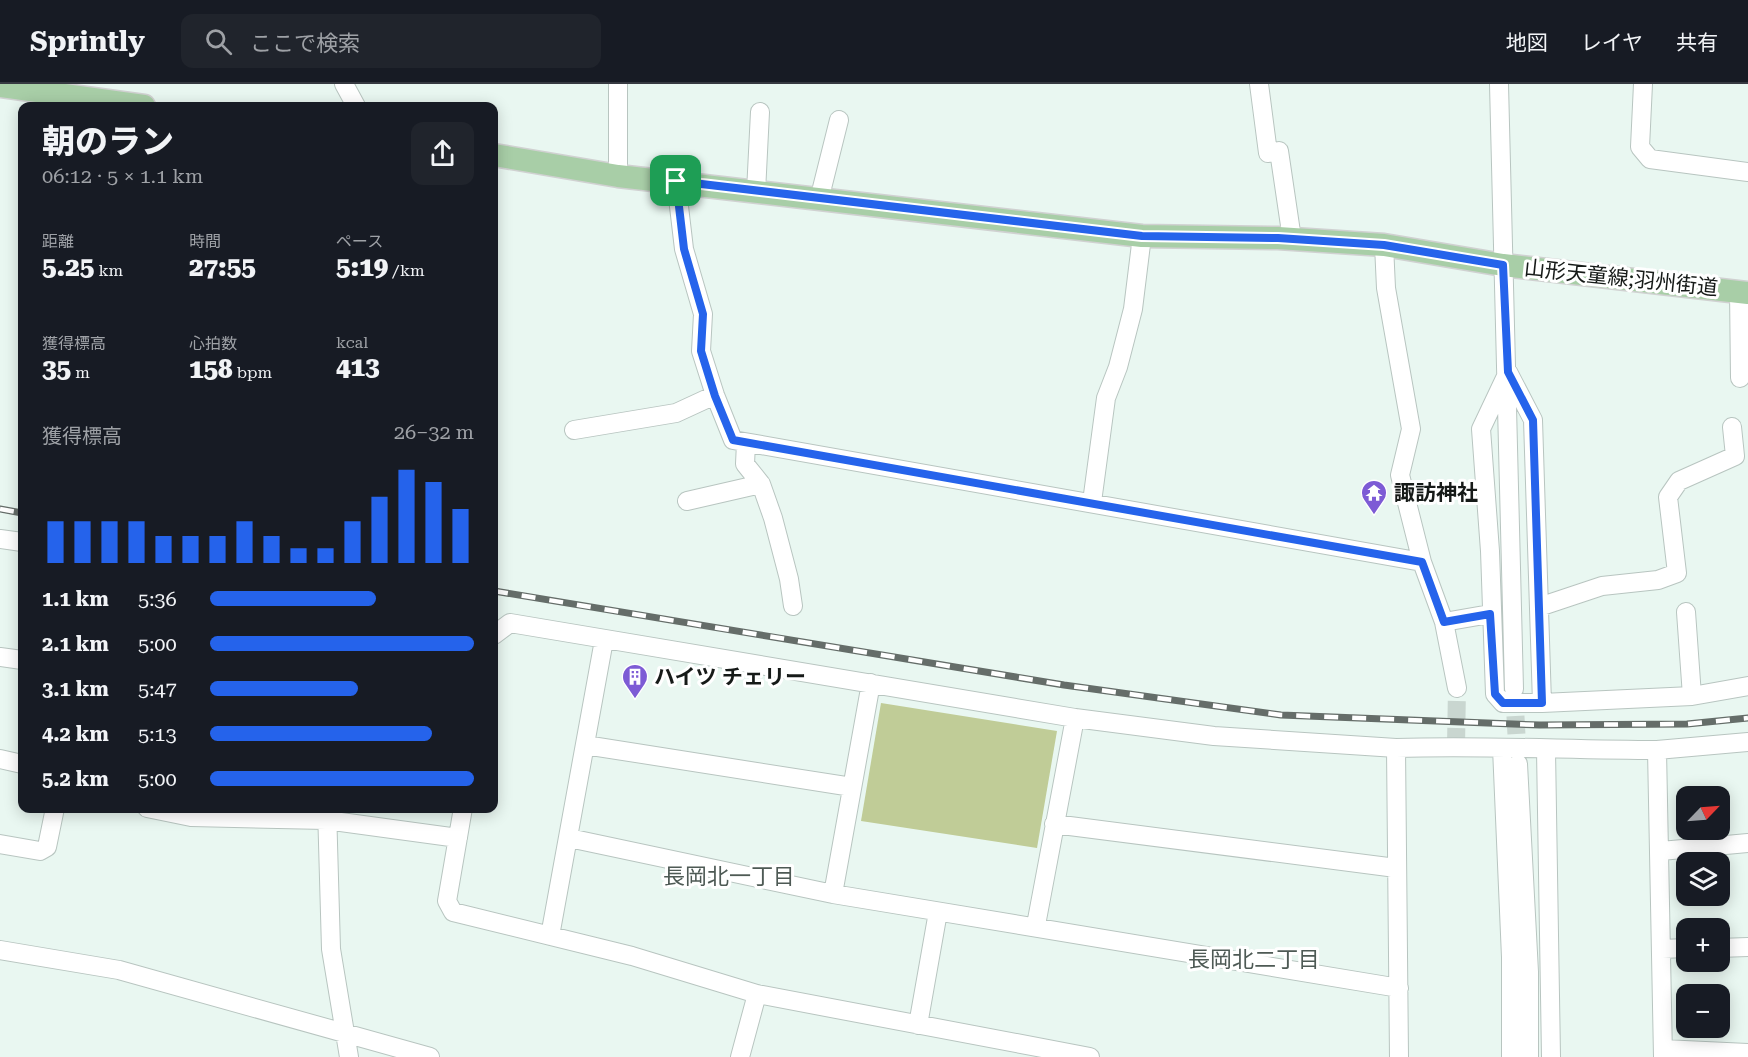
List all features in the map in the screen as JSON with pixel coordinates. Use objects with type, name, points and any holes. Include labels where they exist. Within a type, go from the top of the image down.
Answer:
[{"type":"main road","points":[[0,86],[115,102]]},
{"type":"main road","name":"山形天童線;羽州街道","points":[[498,156],[618,176],[1142,236],[1292,239],[1384,245],[1503,265],[1743,292]]},
{"type":"street","points":[[344,84],[354,102]]},
{"type":"street","points":[[618,84],[618,176]]},
{"type":"street","points":[[1259,84],[1268,153],[1279,151],[1292,239]]},
{"type":"street","points":[[1499,84],[1515,689]]},
{"type":"street","points":[[1643,84],[1640,147],[1650,159],[1748,172]]},
{"type":"street","points":[[756,192],[760,112]]},
{"type":"street","points":[[819,200],[840,120]]},
{"type":"street","points":[[676,181],[684,249],[703,314],[701,351],[715,396],[733,440],[1422,562]]},
{"type":"street","points":[[1092,502],[1106,398],[1118,368],[1133,309],[1142,236]]},
{"type":"street","points":[[1384,245],[1386,288],[1411,429],[1400,475],[1422,562],[1444,622],[1457,688]]},
{"type":"street","points":[[1740,378],[1743,292]]},
{"type":"street","points":[[1508,372],[1533,420],[1542,703]]},
{"type":"street","points":[[1508,372],[1481,429],[1490,551],[1490,614],[1495,694],[1503,703],[1542,703],[1692,696],[1748,686]]},
{"type":"street","points":[[574,430],[676,413],[715,396]]},
{"type":"street","points":[[1539,607],[1602,586],[1658,580],[1677,573],[1668,497],[1679,481],[1735,456],[1732,427]]},
{"type":"street","points":[[746,443],[745,464],[760,484],[789,579],[793,606]]},
{"type":"street","points":[[687,501],[760,484]]},
{"type":"street","points":[[0,539],[18,541]]},
{"type":"street","points":[[1686,612],[1692,696]]},
{"type":"street","points":[[1444,622],[1490,614]]},
{"type":"street","points":[[498,632],[510,623],[1075,718],[1214,736],[1396,748],[1546,750],[1657,750],[1748,742]]},
{"type":"street","points":[[550,936],[604,640]]},
{"type":"street","points":[[0,657],[18,659]]},
{"type":"street","points":[[833,894],[871,683]]},
{"type":"street","points":[[1036,926],[1075,718]]},
{"type":"street","points":[[585,745],[852,787]]},
{"type":"street","points":[[1396,748],[1399,1057]]},
{"type":"street","points":[[1502,748],[1511,957],[1511,1057]]},
{"type":"street","points":[[1546,750],[1551,1057]]},
{"type":"street","points":[[1657,750],[1661,851],[1663,1053],[1748,1053]]},
{"type":"street","points":[[0,759],[18,763]]},
{"type":"street","points":[[1518,765],[1529,972],[1529,1057]]},
{"type":"street","points":[[0,844],[40,851],[47,847],[54,813]]},
{"type":"street","points":[[171,813],[191,817],[232,813],[327,814],[458,838]]},
{"type":"street","points":[[462,813],[447,901],[453,912],[632,956],[757,994],[1090,1057]]},
{"type":"street","points":[[327,814],[331,949],[349,1057]]},
{"type":"street","points":[[1054,824],[1396,868]]},
{"type":"street","points":[[569,838],[833,894],[1399,988]]},
{"type":"street","points":[[1661,851],[1748,843]]},
{"type":"street","points":[[918,1025],[938,912]]},
{"type":"street","points":[[1730,948],[1748,947]]},
{"type":"street","points":[[1662,949],[1676,948]]},
{"type":"street","points":[[0,950],[119,970],[188,987],[345,1035],[430,1057]]},
{"type":"street","points":[[740,1057],[757,994]]},
{"type":"green space","points":[[881,703],[1057,731],[1037,848],[861,821]]},
{"type":"tunnel","points":[[1456,746],[1457,688]]},
{"type":"tunnel","points":[[1514,689],[1518,763]]},
{"type":"railway","points":[[0,509],[18,512]]},
{"type":"railway","points":[[498,592],[1064,685],[1281,715],[1540,725],[1687,724],[1748,718]]},
{"type":"place","name":"諏訪神社","points":[[1374,516]]},
{"type":"place","name":"ハイツ チェリー","points":[[635,700]]},
{"type":"district","name":"長岡北一丁目","points":[[729,876]]},
{"type":"district","name":"長岡北二丁目","points":[[1254,959]]},
{"type":"route","points":[[676,181],[819,200],[1142,236],[1278,238],[1384,245],[1503,265],[1508,372],[1533,420],[1542,703],[1503,703],[1495,694],[1490,614],[1444,622],[1422,562],[733,440],[715,396],[701,351],[703,314],[684,249],[676,181]]}]
